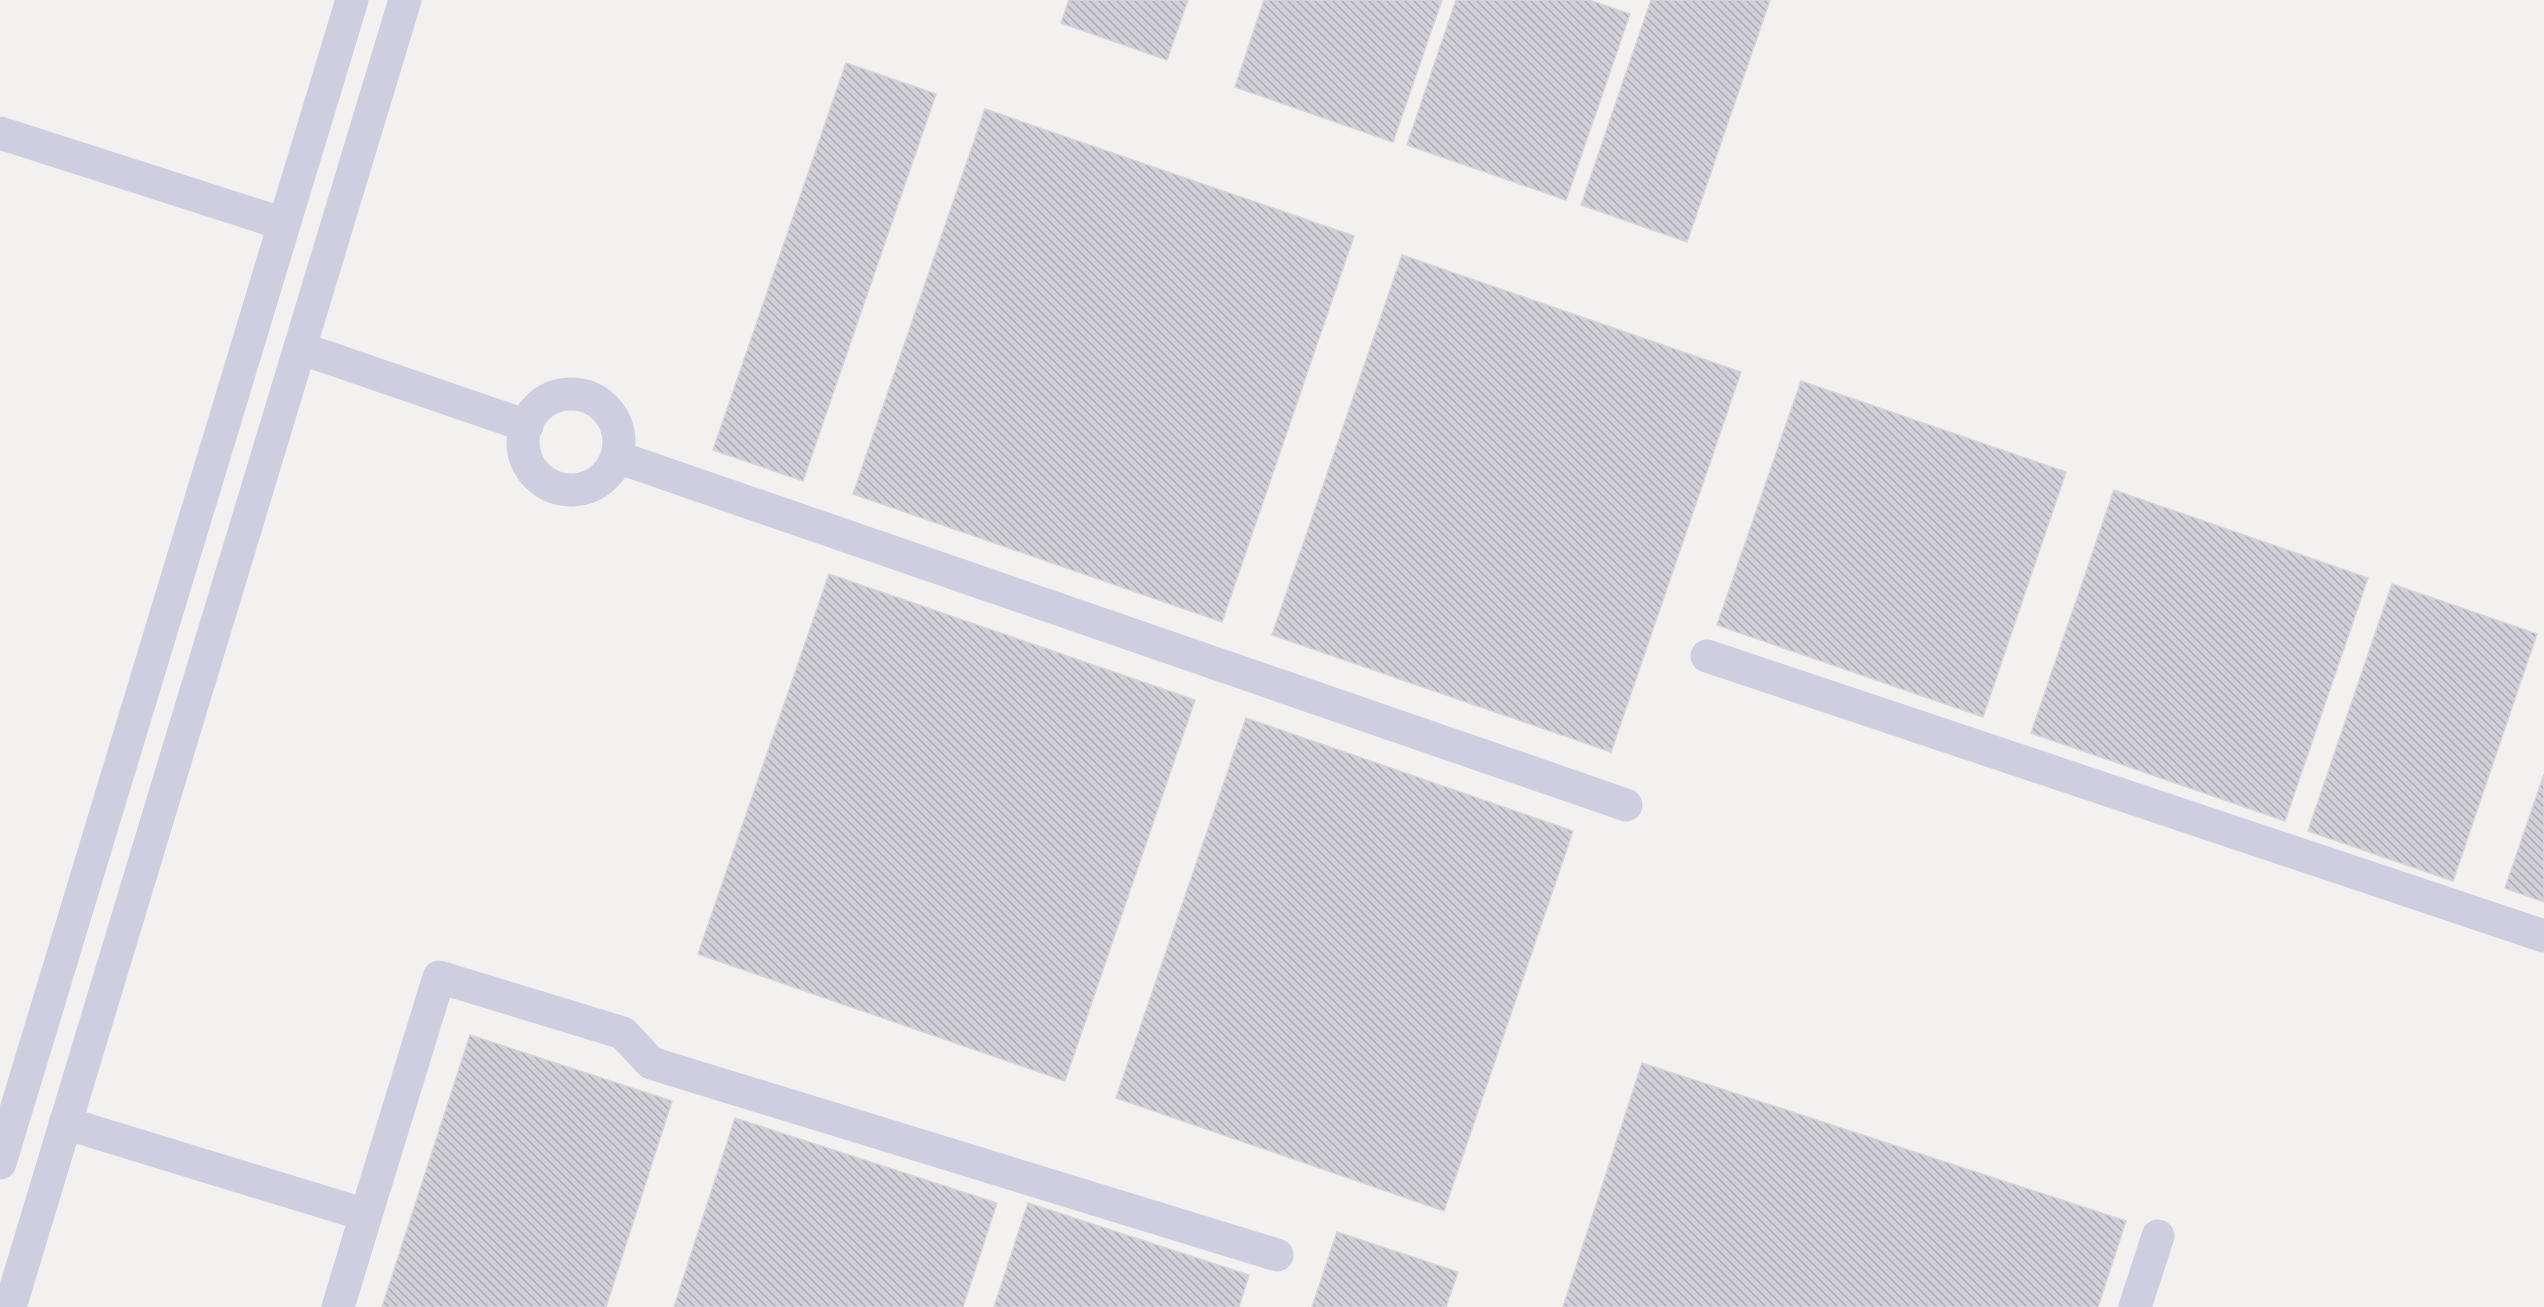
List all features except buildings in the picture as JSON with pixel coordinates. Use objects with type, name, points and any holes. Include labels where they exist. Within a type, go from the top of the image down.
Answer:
[{"type":"street","points":[[0,1163],[352,0]]},
{"type":"street","points":[[9,1307],[405,0]]},
{"type":"street","points":[[0,133],[284,224]]},
{"type":"street","points":[[300,348],[526,426]]},
{"type":"street","points":[[564,394],[581,395],[596,401],[609,412],[617,426],[619,443],[617,457],[607,474],[594,485],[577,490],[561,489],[545,482],[533,471],[525,457],[523,441],[526,426],[536,411],[548,400],[564,394]]},
{"type":"street","points":[[617,457],[1626,805]]},
{"type":"street","points":[[1707,656],[2544,936]]},
{"type":"street","points":[[338,1307],[439,976],[623,1033],[651,1063],[1277,1255]]},
{"type":"street","points":[[65,1123],[366,1215]]},
{"type":"street","points":[[2135,1307],[2158,1236]]}]
